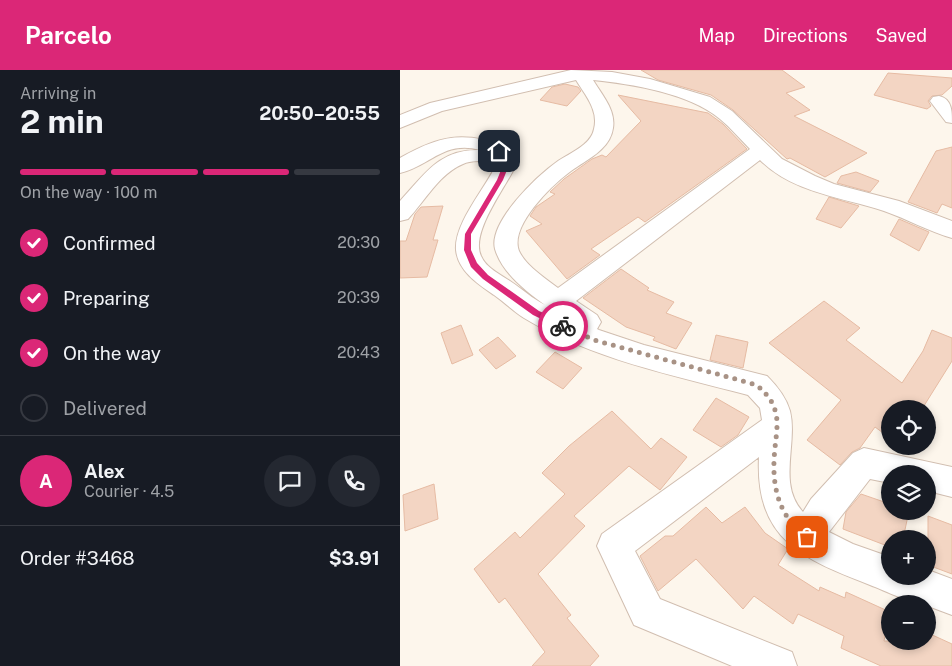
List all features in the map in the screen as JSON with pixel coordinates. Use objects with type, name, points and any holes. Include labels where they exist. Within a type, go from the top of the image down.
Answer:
[{"type":"street","points":[[580,72],[604,110],[605,119],[602,137],[596,144],[550,176],[538,188],[521,210],[506,238],[506,249],[523,274],[557,302],[598,330],[655,358]]},
{"type":"street","points":[[400,122],[436,107],[580,72],[650,84],[704,101],[726,115],[775,163],[827,189],[891,206],[952,230]]},
{"type":"street","points":[[939,101],[952,118]]},
{"type":"street","points":[[400,167],[426,151],[462,141],[477,141],[499,151],[506,165],[500,180],[468,234],[468,250],[474,265],[486,277],[536,313],[594,340],[757,385],[769,396],[776,410],[777,426],[773,467],[775,489],[782,510],[796,529],[807,537],[820,545],[881,571]]},
{"type":"street","points":[[557,302],[761,150]]},
{"type":"street","points":[[400,214],[429,179],[457,158],[472,154],[504,161]]},
{"type":"street","points":[[777,426],[614,546],[647,612],[778,666]]},
{"type":"street","points":[[807,537],[823,511],[864,463],[881,466]]},
{"type":"street","points":[[936,478],[952,482]]},
{"type":"street","points":[[919,585],[952,597]]},
{"type":"building","points":[[641,70],[782,70],[805,87],[786,93],[810,110],[794,116],[867,153],[825,177],[790,158],[787,159],[733,110],[711,95],[658,80]]},
{"type":"building","points":[[888,73],[952,78],[952,86],[942,95],[932,96],[928,101],[931,106],[927,109],[874,95]]},
{"type":"building","points":[[565,84],[578,87],[581,91],[567,106],[540,100],[552,87]]},
{"type":"building","points":[[618,95],[708,113],[723,124],[747,149],[645,222],[638,217],[591,249],[600,255],[567,279],[526,231],[542,224],[530,216],[536,207],[555,194],[550,192],[564,179],[592,159],[602,155],[606,157],[641,121]]},
{"type":"building","points":[[952,147],[952,208],[942,204],[937,213],[908,202],[936,151]]},
{"type":"building","points":[[856,172],[879,181],[870,192],[837,183],[841,176]]},
{"type":"building","points":[[829,197],[859,206],[841,228],[816,219]]},
{"type":"building","points":[[443,206],[433,240],[438,240],[427,277],[400,278],[400,241],[406,241],[415,214],[421,207]]},
{"type":"building","points":[[899,219],[929,232],[919,251],[890,235]]},
{"type":"building","points":[[621,269],[649,288],[647,290],[674,302],[666,313],[692,323],[676,349],[653,340],[655,337],[626,327],[583,298]]},
{"type":"building","points":[[824,301],[860,328],[846,340],[902,383],[923,351],[932,330],[952,338],[952,361],[928,400],[881,400],[881,431],[875,427],[860,448],[852,452],[840,465],[807,440],[841,400],[769,343]]},
{"type":"building","points":[[461,325],[473,355],[452,364],[441,333]]},
{"type":"building","points":[[716,335],[748,342],[743,368],[710,360]]},
{"type":"building","points":[[498,337],[516,356],[496,369],[479,350]]},
{"type":"building","points":[[555,352],[582,368],[563,389],[536,372]]},
{"type":"building","points":[[716,398],[749,417],[738,435],[721,447],[693,430]]},
{"type":"building","points":[[612,411],[651,449],[661,438],[687,457],[660,490],[629,466],[574,516],[585,526],[538,574],[571,615],[567,618],[599,656],[590,666],[532,666],[545,652],[505,598],[499,603],[474,569],[515,532],[520,538],[565,494],[542,473],[569,446]]},
{"type":"building","points":[[434,484],[438,519],[405,531],[403,495]]},
{"type":"building","points":[[861,494],[881,501],[881,520],[907,520],[905,530],[881,530],[881,544],[843,529],[846,512]]},
{"type":"building","points":[[706,507],[722,523],[745,507],[765,533],[788,549],[778,565],[819,591],[820,587],[845,598],[846,592],[881,608],[881,650],[936,650],[936,637],[952,644],[952,666],[881,666],[841,648],[844,636],[798,614],[793,624],[754,596],[743,609],[696,559],[658,591],[640,556],[665,536],[673,536]]},
{"type":"building","points":[[936,519],[952,525],[952,574],[936,568],[936,530],[928,530],[928,520]]},
{"type":"way so far","points":[[563,326],[594,340],[757,385],[769,396],[776,410],[777,426],[773,467],[775,489],[782,510],[796,529],[807,537]]},
{"type":"route","points":[[499,151],[506,165],[500,180],[468,234],[468,250],[474,265],[486,277],[536,313],[563,326]]}]
